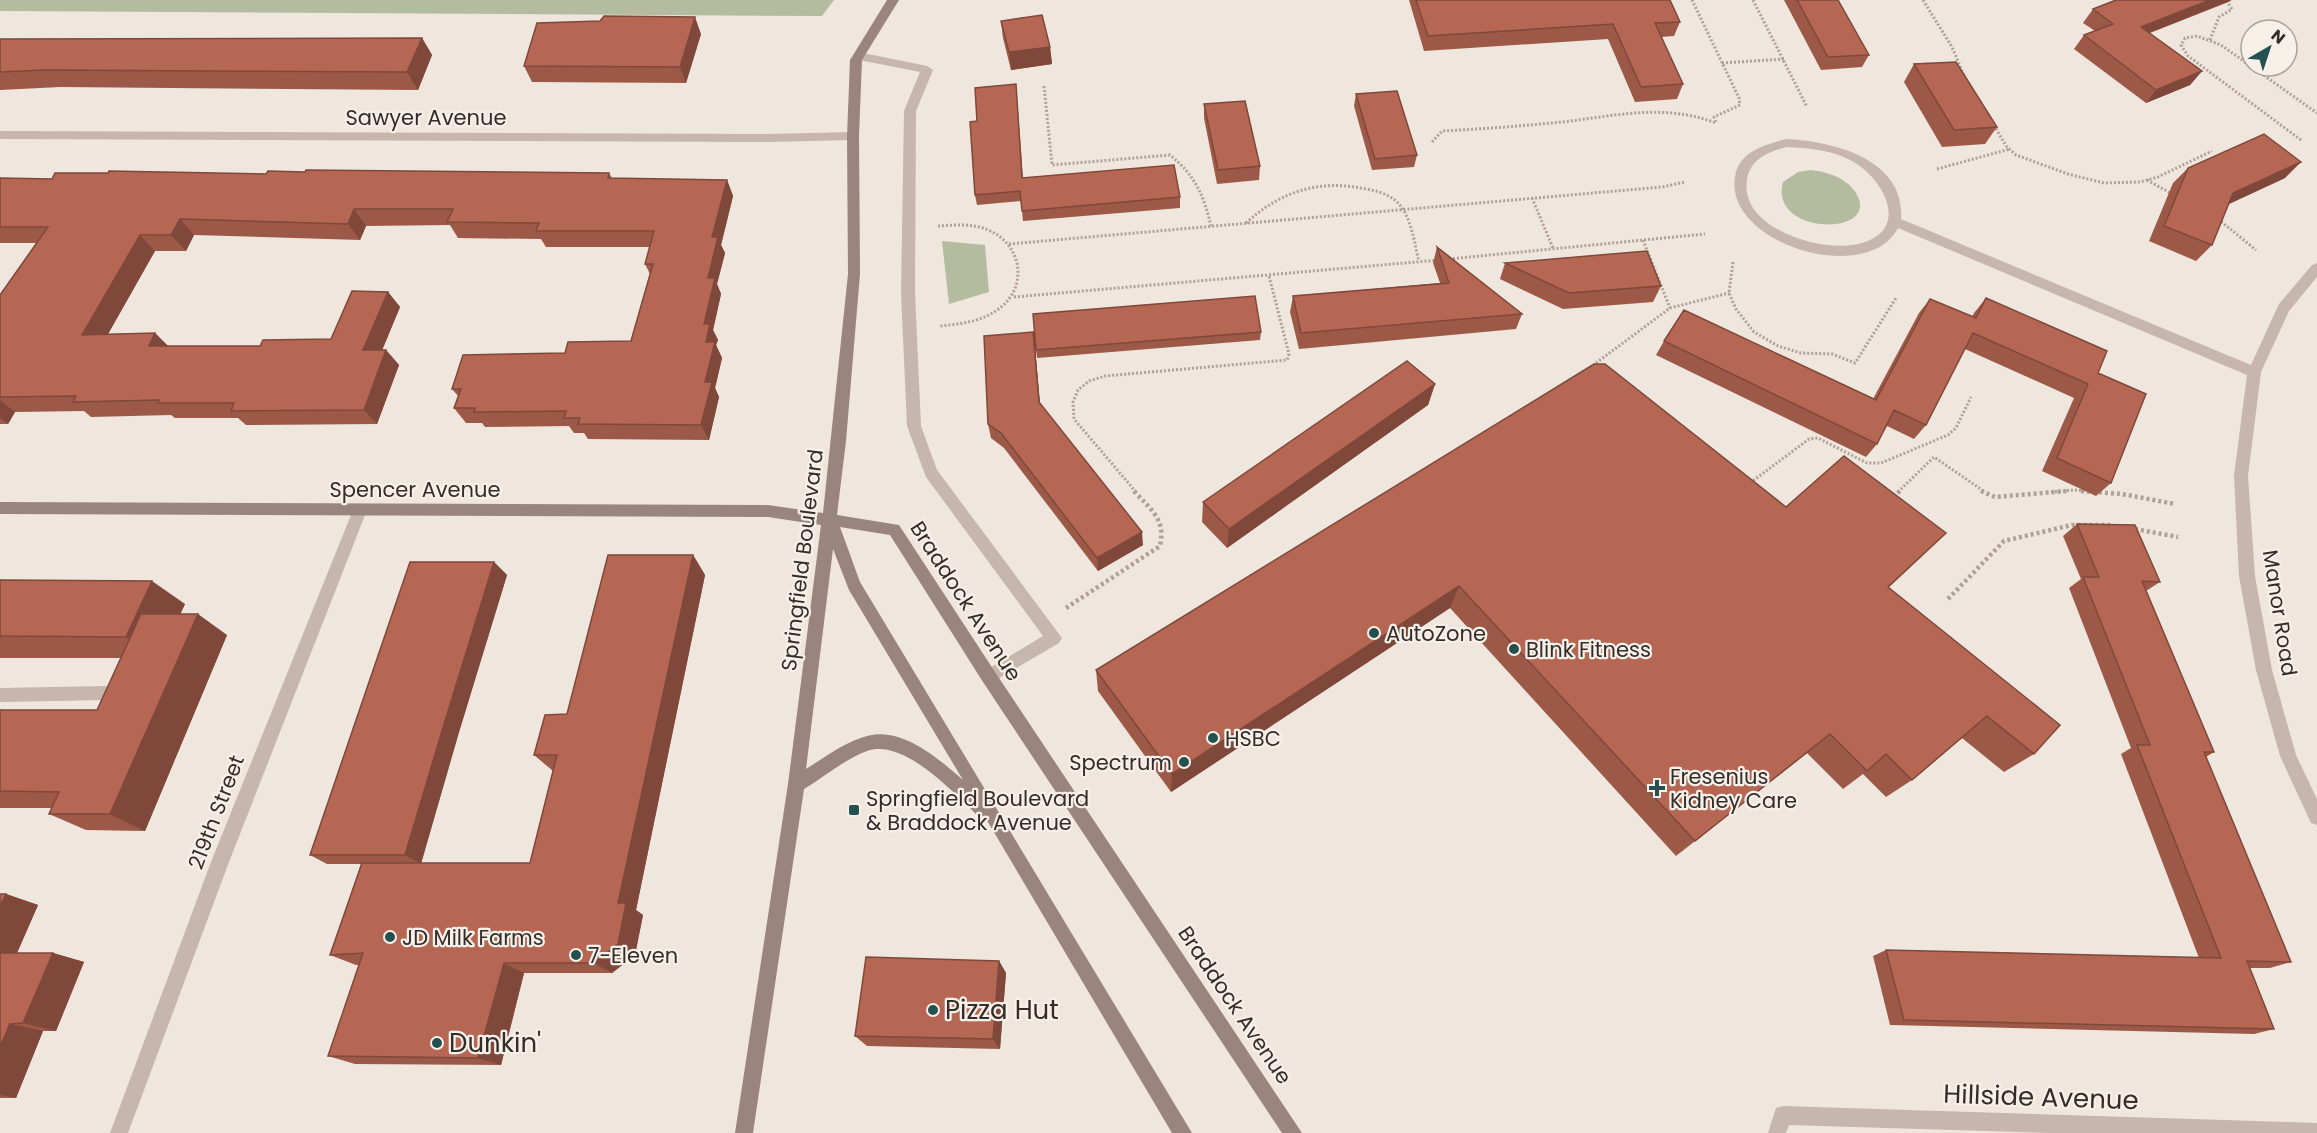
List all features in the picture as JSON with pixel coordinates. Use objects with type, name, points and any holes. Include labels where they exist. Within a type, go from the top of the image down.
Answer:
[{"type":"street","name":"Springfield Boulevard","points":[[744,1133],[796,784],[839,441],[854,274],[853,136],[858,56],[893,0]]},
{"type":"street","points":[[858,56],[927,70],[910,111],[908,293],[914,426],[931,473],[1054,638],[988,677]]},
{"type":"street","name":"Sawyer Avenue","points":[[0,135],[766,138],[853,136]]},
{"type":"street","points":[[1786,143],[1814,144],[1841,151],[1867,165],[1885,183],[1896,203],[1895,222],[1884,238],[1863,249],[1836,253],[1806,248],[1778,237],[1756,219],[1742,200],[1739,180],[1746,163],[1754,156],[1762,150],[1786,143]]},
{"type":"street","points":[[1895,222],[2254,372]]},
{"type":"street","name":"Manor Road","points":[[2317,268],[2284,308],[2254,372],[2241,476],[2247,576],[2264,670],[2288,756],[2317,817]]},
{"type":"street","name":"Spencer Avenue","points":[[0,508],[733,510],[768,511],[829,518]]},
{"type":"street","name":"219th Street","points":[[119,1133],[220,862],[360,510]]},
{"type":"street","points":[[829,518],[854,585],[1183,1133]]},
{"type":"street","name":"Braddock Avenue","points":[[829,518],[894,529],[988,677],[1293,1133]]},
{"type":"street","points":[[0,695],[106,693]]},
{"type":"street","points":[[796,784],[870,742],[895,742],[928,761],[995,820]]},
{"type":"street","name":"Hillside Avenue","points":[[1777,1133],[1783,1115],[2317,1132]]},
{"type":"path","points":[[1432,142],[1442,131],[1563,122],[1633,112],[1686,114],[1705,117],[1716,123],[1714,117],[1740,105],[1739,98],[1692,0]]},
{"type":"path","points":[[1753,0],[1807,107]]},
{"type":"path","points":[[1923,0],[1941,26],[1962,65],[1966,81]]},
{"type":"path","points":[[2210,40],[2218,17],[2232,9],[2226,0]]},
{"type":"path","points":[[2301,140],[2188,56],[2181,45],[2185,38],[2197,36],[2210,40],[2317,112]]},
{"type":"path","points":[[1722,63],[1784,59]]},
{"type":"path","points":[[1044,86],[1052,165],[1170,155],[1190,172],[1203,192],[1210,226]]},
{"type":"path","points":[[1989,118],[2016,155],[2089,182],[2115,184],[2156,178],[2212,151]]},
{"type":"path","points":[[1937,169],[2010,149]]},
{"type":"path","points":[[2146,180],[2175,195]]},
{"type":"path","points":[[1009,244],[1532,198],[1685,182]]},
{"type":"path","points":[[1246,223],[1272,200],[1303,188],[1322,184],[1342,184],[1382,193],[1394,199],[1404,209],[1419,261]]},
{"type":"path","points":[[1532,198],[1553,248]]},
{"type":"path","points":[[2212,215],[2256,250]]},
{"type":"path","points":[[929,226],[964,224],[989,230],[1009,244],[1016,253],[1020,278],[1014,297]]},
{"type":"path","points":[[939,326],[966,325],[989,316],[1014,297],[1269,276],[1705,234]]},
{"type":"path","points":[[1643,240],[1670,308]]},
{"type":"path","points":[[1733,262],[1729,293],[1736,309],[1754,332],[1778,346],[1801,353],[1832,354],[1855,363],[1896,298]]},
{"type":"path","points":[[1042,622],[1113,579],[1160,546],[1163,533],[1161,522],[1074,419],[1073,397],[1079,386],[1091,378],[1105,376],[1287,360],[1289,354],[1269,276]]},
{"type":"path","points":[[1596,363],[1670,308],[1729,293]]},
{"type":"path","points":[[1749,483],[1809,439],[1818,438],[1868,463],[1881,463],[1948,435],[1956,428],[1971,397]]},
{"type":"path","points":[[1888,502],[1934,457],[1976,488],[1995,497],[2074,490],[2122,494],[2175,504]]},
{"type":"path","points":[[1948,598],[2004,541],[2072,525],[2112,525]]},
{"type":"path","points":[[2134,529],[2178,537]]},
{"type":"green space","points":[[0,0],[834,0],[822,16],[0,11]]},
{"type":"green space","points":[[1811,170],[1836,176],[1852,188],[1860,207],[1854,217],[1841,223],[1824,224],[1807,221],[1792,213],[1783,200],[1783,182],[1798,172]]},
{"type":"green space","points":[[942,241],[985,245],[989,292],[949,304]]},
{"type":"building","points":[[1416,0],[1670,0],[1680,22],[1655,23],[1683,84],[1641,87],[1613,24],[1428,36]]},
{"type":"building","points":[[1797,0],[1838,0],[1869,55],[1828,57]]},
{"type":"building","points":[[2116,0],[2210,0],[2141,27],[2202,71],[2156,90],[2084,35],[2113,24],[2093,9]]},
{"type":"building","points":[[1042,15],[1050,47],[1009,52],[1001,21]]},
{"type":"building","points":[[604,16],[695,17],[680,67],[524,66],[537,23],[600,21]]},
{"type":"building","points":[[422,38],[407,72],[44,70],[0,72],[0,39]]},
{"type":"building","points":[[1956,62],[1997,127],[1954,130],[1914,64]]},
{"type":"building","points":[[1016,84],[1022,178],[1174,165],[1180,197],[1022,211],[1020,191],[975,195],[970,122],[977,121],[975,88]]},
{"type":"building","points":[[1397,91],[1417,155],[1375,159],[1356,94]]},
{"type":"building","points":[[1245,101],[1260,166],[1218,170],[1204,104]]},
{"type":"building","points":[[2264,134],[2301,162],[2233,193],[2212,245],[2164,226],[2188,168]]},
{"type":"building","points":[[306,170],[609,173],[608,178],[727,180],[712,237],[718,237],[708,278],[715,278],[704,324],[710,324],[706,342],[715,342],[705,382],[712,382],[701,425],[578,424],[580,418],[564,418],[566,411],[474,412],[475,408],[454,408],[461,389],[452,389],[463,355],[565,353],[568,342],[631,341],[653,264],[645,264],[654,231],[536,231],[539,223],[447,222],[453,209],[354,209],[348,224],[180,219],[171,235],[140,235],[82,335],[155,333],[149,346],[260,346],[263,340],[331,339],[352,291],[388,292],[363,350],[386,350],[364,410],[231,411],[234,403],[158,403],[159,400],[73,402],[76,396],[0,397],[0,295],[48,227],[0,227],[0,178],[52,179],[55,173],[108,173],[109,171],[266,174],[268,171],[305,172]]},
{"type":"building","points":[[1437,247],[1522,314],[1301,333],[1293,296],[1449,283]]},
{"type":"building","points":[[1647,251],[1661,286],[1569,293],[1505,263]]},
{"type":"building","points":[[1255,296],[1261,332],[1036,350],[1033,314]]},
{"type":"building","points":[[1986,298],[2107,351],[2098,373],[2146,394],[2111,483],[2057,458],[2088,384],[1973,333],[1926,425],[1894,410],[1877,444],[1664,341],[1684,310],[1876,400],[1930,299],[1976,318]]},
{"type":"building","points":[[1033,332],[1039,402],[1142,532],[1097,558],[1001,433],[988,424],[984,336]]},
{"type":"building","points":[[1407,361],[1435,384],[1229,529],[1203,502]]},
{"type":"building","points":[[1594,364],[1605,364],[1786,507],[1844,456],[1946,533],[1888,587],[2060,725],[2034,754],[1987,716],[1912,780],[1886,754],[1867,771],[1830,734],[1695,841],[1459,586],[1172,774],[1096,670]]},
{"type":"building","points":[[2077,524],[2135,525],[2160,582],[2142,581],[2214,752],[2204,752],[2291,962],[2247,961],[2274,1029],[1904,1020],[1886,950],[2221,958],[2137,745],[2150,745],[2083,577],[2099,577]]},
{"type":"building","points":[[608,555],[693,555],[618,903],[626,903],[618,944],[594,963],[504,963],[478,1058],[328,1056],[363,953],[330,955],[362,863],[530,863],[557,755],[534,755],[545,715],[567,714]]},
{"type":"building","points":[[410,562],[494,562],[405,855],[310,855]]},
{"type":"building","points":[[0,580],[152,581],[126,637],[0,636]]},
{"type":"building","points":[[141,614],[198,614],[110,814],[49,814],[59,792],[0,791],[0,710],[97,710]]},
{"type":"building","points":[[0,894],[6,894],[0,907]]},
{"type":"building","points":[[0,953],[53,953],[23,1023],[10,1024],[0,1047]]},
{"type":"building","points":[[866,957],[999,961],[993,1039],[855,1036]]},
{"type":"place","name":"AutoZone","points":[[1374,633]]},
{"type":"place","name":"Blink Fitness","points":[[1514,649]]},
{"type":"place","name":"HSBC","points":[[1213,738]]},
{"type":"place","name":"Spectrum","points":[[1184,762]]},
{"type":"place","name":"Fresenius Kidney Care","points":[[1657,788]]},
{"type":"place","name":"Springfield Boulevard & Braddock Avenue","points":[[854,810]]},
{"type":"place","name":"JD Milk Farms","points":[[390,937]]},
{"type":"place","name":"7-Eleven","points":[[576,955]]},
{"type":"place","name":"Pizza Hut","points":[[933,1010]]},
{"type":"place","name":"Dunkin'","points":[[437,1043]]}]
